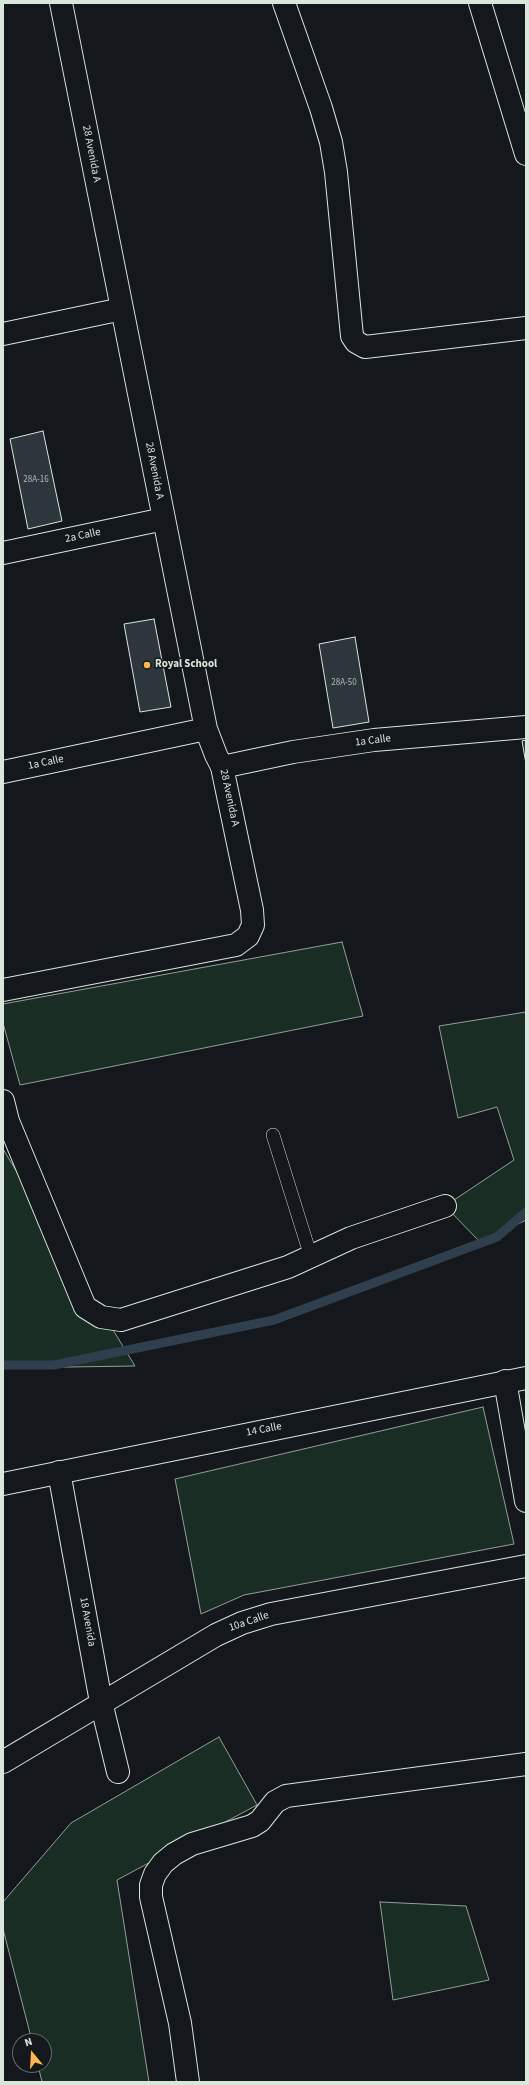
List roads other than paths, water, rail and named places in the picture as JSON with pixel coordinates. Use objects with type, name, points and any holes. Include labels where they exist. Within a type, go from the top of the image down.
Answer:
[{"type":"street","name":"28 Avenida A","points":[[3,990],[236,945],[248,936],[253,925],[252,910],[222,767],[206,729],[61,3]]},
{"type":"street","points":[[284,3],[321,108],[330,142],[336,172],[352,336],[356,342],[365,347],[526,328]]},
{"type":"street","points":[[480,3],[526,154]]},
{"type":"street","points":[[3,334],[122,309]]},
{"type":"street","name":"2a Calle","points":[[3,553],[164,519]]},
{"type":"street","name":"1a Calle","points":[[222,767],[293,752],[374,740],[526,727]]},
{"type":"street","name":"1a Calle","points":[[3,772],[206,729]]},
{"type":"street","points":[[3,1101],[8,1121],[85,1307],[101,1317],[121,1320],[288,1267],[351,1238],[445,1206]]},
{"type":"street","points":[[516,1380],[526,1501]]},
{"type":"street","name":"14 Calle","points":[[3,1484],[516,1380]]},
{"type":"street","name":"18 Avenida","points":[[59,1472],[101,1702],[118,1772]]},
{"type":"street","name":"10a Calle","points":[[3,1762],[101,1702],[216,1635],[242,1622],[271,1614],[526,1566]]},
{"type":"street","points":[[188,2082],[180,2023],[151,1897],[151,1885],[155,1874],[163,1863],[174,1854],[192,1844],[252,1826],[260,1821],[275,1802],[286,1796],[526,1764]]},
{"type":"lane","points":[[273,1135],[311,1257]]},
{"type":"waterway","points":[[3,1365],[54,1365],[274,1320],[497,1237],[526,1212]]},
{"type":"place","name":"Royal School","points":[[147,665]]}]
